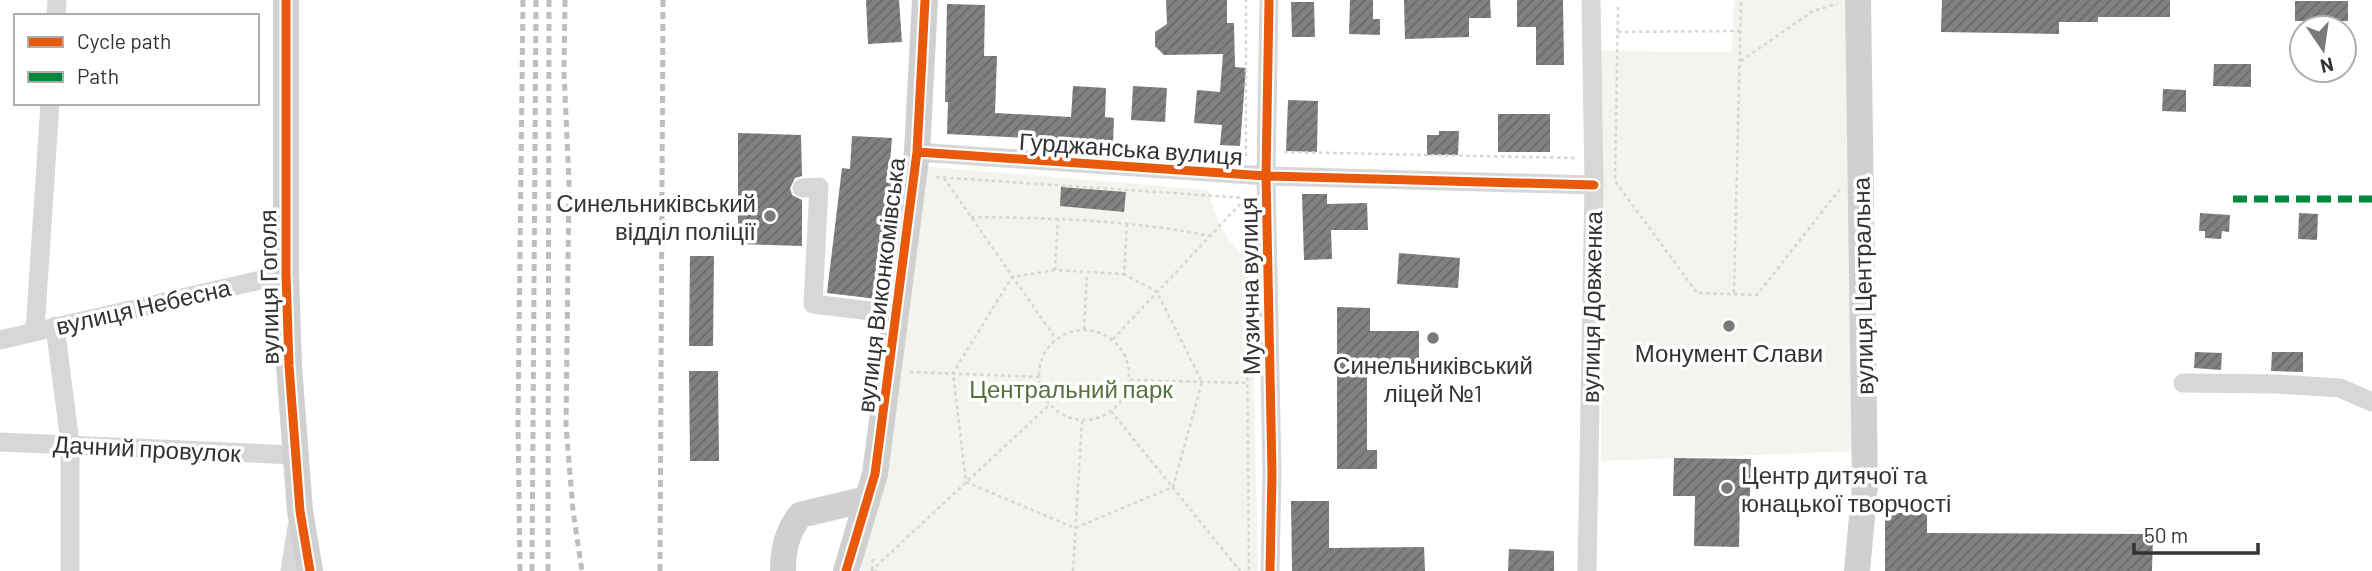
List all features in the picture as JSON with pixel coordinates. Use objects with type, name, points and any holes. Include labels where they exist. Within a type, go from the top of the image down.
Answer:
[{"type":"street","name":"вулиця Гоголя","points":[[286,0],[286,274],[294,455],[310,571]]},
{"type":"street","name":"вулиця Виконкомівська","points":[[846,571],[875,474],[895,314],[921,153],[925,0]]},
{"type":"street","name":"Музична вулиця","points":[[1269,0],[1266,176],[1272,472],[1270,571]]},
{"type":"street","name":"вулиця Довженка","points":[[1587,571],[1594,185],[1591,0]]},
{"type":"street","name":"вулиця Центральна","points":[[1848,2],[1865,485],[1857,571]]},
{"type":"street","points":[[35,331],[50,105]]},
{"type":"street","name":"Гурджанська вулиця","points":[[921,153],[1266,176],[1594,185]]},
{"type":"street","points":[[802,188],[819,187],[813,304],[895,314]]},
{"type":"street","name":"вулиця Небесна","points":[[0,340],[286,274]]},
{"type":"street","points":[[55,326],[70,443],[70,571]]},
{"type":"street","points":[[2183,383],[2340,388],[2372,402]]},
{"type":"street","name":"Дачний провулок","points":[[0,442],[294,455]]},
{"type":"street","points":[[783,571],[783,554],[788,532],[800,515],[867,499]]},
{"type":"street","points":[[290,571],[300,511]]},
{"type":"path","points":[[1246,175],[1247,0]]},
{"type":"path","points":[[1734,293],[1741,0]]},
{"type":"path","points":[[1741,61],[1813,11],[1848,2]]},
{"type":"path","points":[[1618,6],[1615,181],[1698,293],[1757,295],[1846,181]]},
{"type":"path","points":[[1618,32],[1741,31]]},
{"type":"path","points":[[1246,151],[1615,159]]},
{"type":"path","points":[[921,153],[943,177],[1056,339]]},
{"type":"path","points":[[934,177],[1267,198]]},
{"type":"path","points":[[1113,339],[1246,198]]},
{"type":"path","points":[[1246,198],[1249,571]]},
{"type":"path","points":[[971,217],[1058,218],[1127,223],[1210,236]]},
{"type":"path","points":[[1055,270],[1058,218]]},
{"type":"path","points":[[1124,274],[1127,223]]},
{"type":"path","points":[[966,482],[953,373],[1012,277],[1055,270],[1124,274],[1157,292],[1202,382],[1174,487]]},
{"type":"path","points":[[1084,329],[1087,272]]},
{"type":"path","points":[[1084,329],[1113,339],[1126,358],[1130,380],[1117,407],[1091,420],[1082,420],[1063,415],[1048,405],[1039,377],[1040,365],[1046,351],[1056,339],[1069,332],[1084,329]]},
{"type":"path","points":[[899,371],[1039,377]]},
{"type":"path","points":[[1130,380],[1247,383]]},
{"type":"path","points":[[871,571],[1048,405]]},
{"type":"path","points":[[1111,411],[1240,571]]},
{"type":"path","points":[[1073,571],[1082,420]]},
{"type":"path","points":[[966,482],[1075,528],[1174,487]]},
{"type":"green space","points":[[1734,0],[1853,0],[1855,451],[1601,461],[1600,51],[1732,52]]},
{"type":"green space","name":"Центральний парк","points":[[920,166],[1209,190],[1214,212],[1223,231],[1235,248],[1251,263],[1258,571],[861,571]]},
{"type":"building","points":[[866,0],[899,0],[902,42],[868,44]]},
{"type":"building","points":[[1166,0],[1227,0],[1227,23],[1234,23],[1235,67],[1246,68],[1240,146],[1220,145],[1222,125],[1194,123],[1197,90],[1220,92],[1223,54],[1164,55],[1155,46],[1155,32],[1167,24]]},
{"type":"building","points":[[1350,0],[1373,0],[1373,19],[1380,19],[1380,35],[1349,34]]},
{"type":"building","points":[[1404,0],[1490,0],[1491,18],[1469,18],[1469,37],[1405,39]]},
{"type":"building","points":[[1517,0],[1563,0],[1564,65],[1536,65],[1536,27],[1517,27]]},
{"type":"building","points":[[1942,0],[2170,0],[2170,17],[2098,17],[2098,22],[2059,22],[2059,34],[1941,32]]},
{"type":"building","points":[[2295,1],[2348,1],[2348,14],[2295,14]]},
{"type":"building","points":[[1291,2],[1314,2],[1315,37],[1292,37]]},
{"type":"building","points":[[947,4],[985,5],[984,56],[997,56],[995,113],[1071,117],[1073,86],[1106,88],[1105,117],[1114,118],[1113,142],[947,134]]},
{"type":"building","points":[[2214,64],[2251,64],[2251,87],[2213,86]]},
{"type":"building","points":[[1133,86],[1167,88],[1165,122],[1131,120]]},
{"type":"building","points":[[2163,89],[2186,90],[2186,112],[2162,111]]},
{"type":"building","points":[[1288,100],[1318,101],[1317,152],[1286,151]]},
{"type":"building","points":[[1498,114],[1550,114],[1550,152],[1498,152]]},
{"type":"building","points":[[1439,131],[1459,131],[1458,155],[1427,155],[1427,135],[1439,135]]},
{"type":"building","name":"Синельниківський відділ поліції","points":[[738,133],[801,135],[802,176],[795,178],[790,188],[792,195],[802,200],[802,246],[738,244]]},
{"type":"building","points":[[852,136],[892,138],[889,174],[892,174],[877,299],[827,293],[842,168],[850,169]]},
{"type":"building","points":[[1061,187],[1126,192],[1124,212],[1060,206]]},
{"type":"building","points":[[1302,194],[1327,194],[1327,204],[1367,203],[1368,230],[1331,230],[1332,259],[1304,260]]},
{"type":"building","points":[[2200,213],[2230,215],[2229,232],[2222,231],[2221,239],[2205,238],[2205,231],[2199,231]]},
{"type":"building","points":[[2299,213],[2318,214],[2317,240],[2298,239]]},
{"type":"building","points":[[1399,253],[1460,258],[1458,288],[1397,284]]},
{"type":"building","points":[[690,256],[714,256],[713,346],[689,346]]},
{"type":"building","points":[[1337,307],[1370,308],[1370,331],[1419,331],[1419,366],[1367,366],[1367,450],[1377,450],[1377,469],[1337,469]]},
{"type":"building","points":[[2195,352],[2222,353],[2221,370],[2194,368]]},
{"type":"building","points":[[2272,352],[2303,352],[2303,372],[2271,371]]},
{"type":"building","points":[[689,371],[718,371],[719,461],[690,461]]},
{"type":"building","points":[[1674,458],[1751,459],[1750,497],[1740,496],[1739,547],[1694,546],[1695,496],[1673,496]]},
{"type":"building","points":[[1291,501],[1329,501],[1329,548],[1424,547],[1425,571],[1292,571]]},
{"type":"building","points":[[1885,513],[1927,513],[1927,533],[2153,534],[2152,571],[1885,571]]},
{"type":"building","points":[[1509,549],[1554,551],[1554,571],[1508,571]]},
{"type":"railway","points":[[520,571],[518,422],[523,0]]},
{"type":"railway","points":[[532,571],[536,0]]},
{"type":"railway","points":[[548,571],[549,0]]},
{"type":"railway","points":[[565,0],[564,72],[569,182],[566,426],[573,511],[582,571]]},
{"type":"railway","points":[[660,571],[663,0]]},
{"type":"marked path","points":[[2233,199],[2372,199]]},
{"type":"cycle path","points":[[286,0],[286,274],[289,366],[300,511],[310,571]]},
{"type":"cycle path","points":[[846,571],[875,474],[917,152],[925,0]]},
{"type":"cycle path","points":[[1269,0],[1266,176],[1272,473],[1270,571]]},
{"type":"cycle path","points":[[917,152],[1266,176],[1594,185]]},
{"type":"place","name":"Синельниківський відділ поліції","points":[[770,216]]},
{"type":"place","name":"Монумент Слави","points":[[1729,326]]},
{"type":"place","name":"Синельниківський ліцей №1","points":[[1433,338]]},
{"type":"place","name":"Центр дитячої та юнацької творчості","points":[[1727,488]]}]
